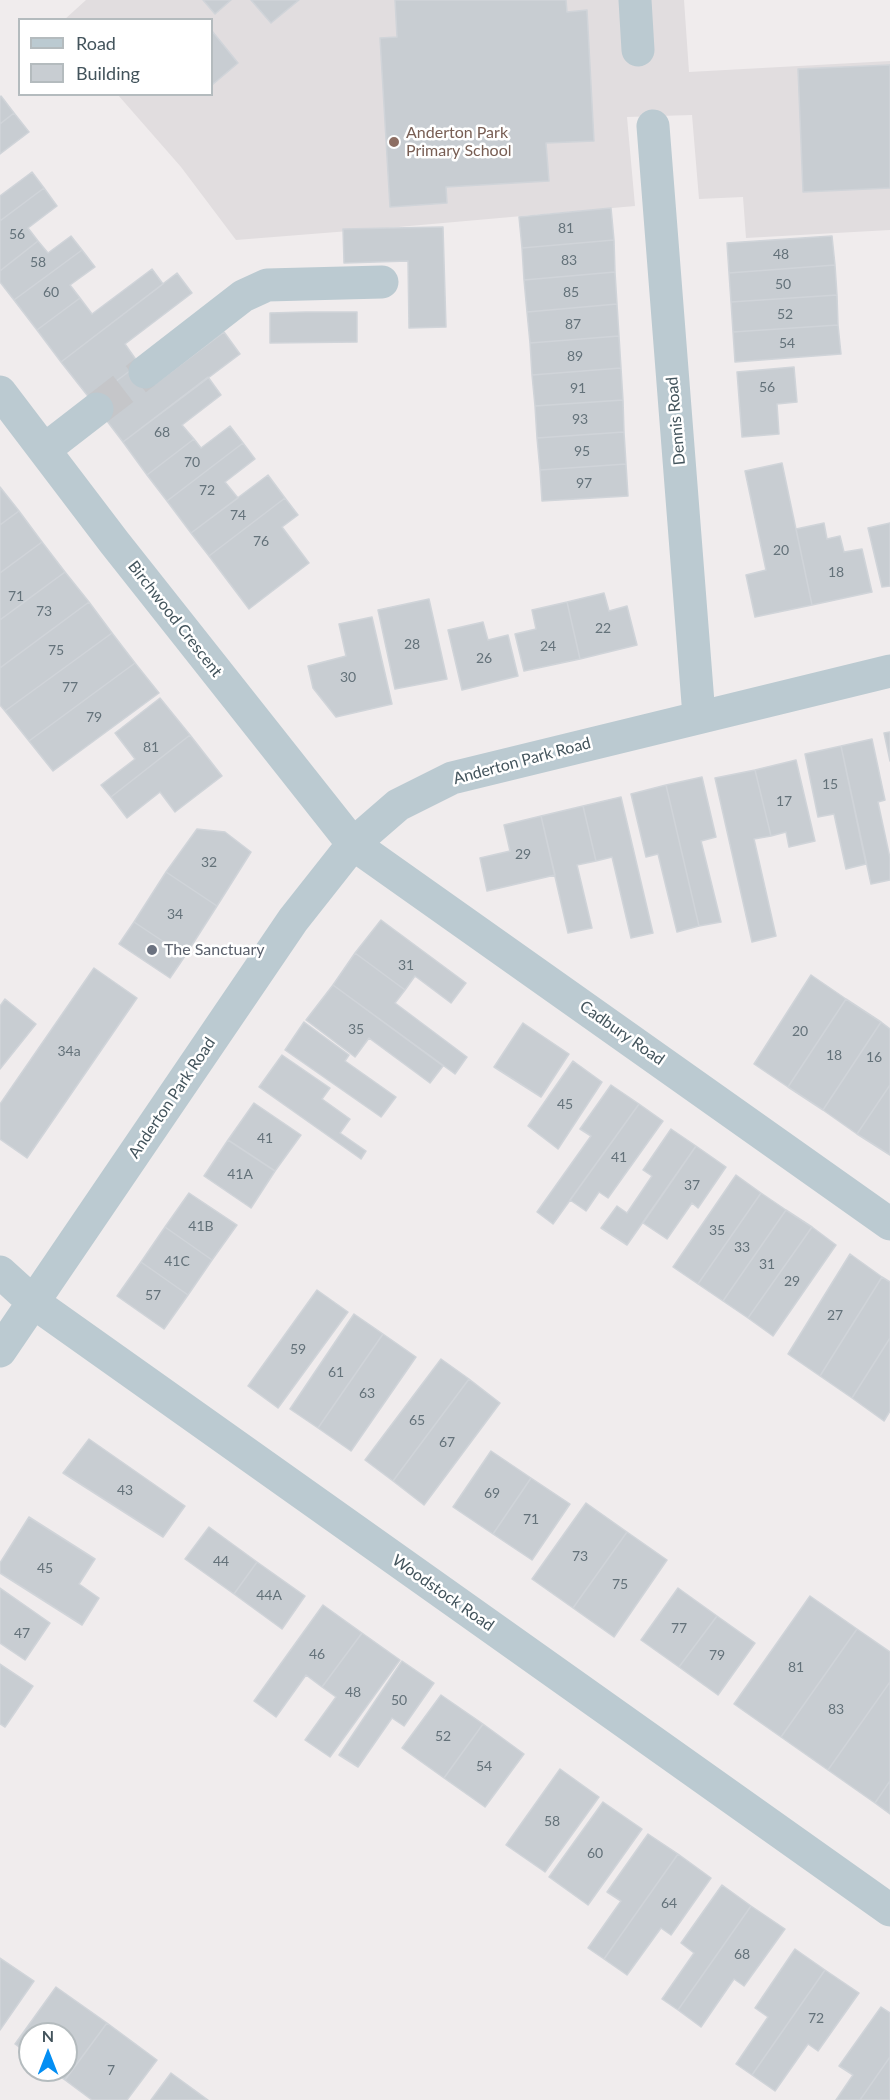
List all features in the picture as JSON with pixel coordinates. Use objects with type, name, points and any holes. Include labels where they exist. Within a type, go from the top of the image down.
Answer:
[{"type":"street","points":[[635,0],[638,50]]},
{"type":"street","name":"Dennis Road","points":[[653,126],[699,716]]},
{"type":"street","points":[[145,372],[243,296],[267,285],[382,282]]},
{"type":"street","name":"Birchwood Crescent","points":[[0,392],[114,542],[353,844]]},
{"type":"street","points":[[44,450],[97,409]]},
{"type":"street","name":"Anderton Park Road","points":[[0,1351],[293,920],[353,844],[398,805],[452,778],[890,671]]},
{"type":"street","name":"Cadbury Road","points":[[353,844],[890,1224]]},
{"type":"street","name":"Woodstock Road","points":[[0,1272],[33,1302],[890,1910]]},
{"type":"shaded area","name":"Anderton Park Primary School","points":[[86,0],[684,0],[689,72],[890,61],[890,230],[746,238],[743,197],[699,199],[692,115],[627,117],[635,206],[236,240],[181,167],[119,96],[213,96],[213,18],[66,18]]},
{"type":"building","points":[[203,0],[231,0],[215,14]]},
{"type":"building","points":[[251,0],[299,0],[271,23]]},
{"type":"building","points":[[395,0],[566,0],[567,12],[587,10],[594,141],[546,143],[549,181],[446,187],[447,203],[390,207],[380,38],[397,37]]},
{"type":"building","points":[[213,32],[238,63],[213,84]]},
{"type":"building","points":[[890,65],[890,188],[803,192],[798,69]]},
{"type":"building","points":[[0,97],[14,113],[0,124]]},
{"type":"building","points":[[14,113],[29,132],[0,154],[0,124]]},
{"type":"building","points":[[32,172],[44,188],[0,221],[0,196]]},
{"type":"building","points":[[44,188],[57,206],[28,228],[38,241],[0,271],[0,221]]},
{"type":"building","points":[[611,208],[614,240],[522,248],[519,217]]},
{"type":"building","points":[[443,227],[446,327],[409,328],[408,261],[344,263],[343,229]]},
{"type":"building","points":[[71,236],[82,250],[14,300],[0,282],[0,271],[38,241],[48,253]]},
{"type":"building","points":[[832,236],[835,265],[729,273],[727,243]]},
{"type":"building","points":[[614,240],[615,272],[524,280],[522,248]]},
{"type":"building","points":[[82,250],[95,267],[70,285],[80,298],[37,330],[14,300]]},
{"type":"building","points":[[835,265],[837,295],[731,302],[729,273]]},
{"type":"building","points":[[152,269],[163,284],[61,362],[37,330],[80,298],[92,314]]},
{"type":"building","points":[[615,272],[617,304],[527,312],[524,280]]},
{"type":"building","points":[[177,273],[192,293],[125,344],[139,364],[91,400],[61,362]]},
{"type":"building","points":[[837,295],[838,325],[733,332],[731,302]]},
{"type":"building","points":[[617,304],[619,336],[530,343],[527,312]]},
{"type":"building","points":[[357,312],[357,342],[270,343],[270,313]]},
{"type":"building","points":[[838,325],[841,354],[735,362],[733,332]]},
{"type":"building","points":[[224,332],[240,354],[123,442],[91,400],[139,364],[155,384]]},
{"type":"building","points":[[619,336],[621,368],[532,375],[530,343]]},
{"type":"building","points":[[794,367],[797,402],[777,404],[779,434],[742,437],[737,372]]},
{"type":"building","points":[[621,368],[623,400],[535,406],[532,375]]},
{"type":"building","points":[[208,377],[221,395],[182,425],[194,439],[147,475],[123,442]]},
{"type":"building","points":[[623,400],[624,432],[537,438],[535,406]]},
{"type":"building","points":[[230,426],[243,443],[167,501],[147,475],[194,439],[201,448]]},
{"type":"building","points":[[624,432],[626,464],[540,470],[537,438]]},
{"type":"building","points":[[243,443],[255,459],[225,482],[238,498],[191,533],[167,501]]},
{"type":"building","points":[[782,463],[812,605],[755,617],[746,575],[766,570],[745,471]]},
{"type":"building","points":[[626,464],[628,496],[542,501],[540,470]]},
{"type":"building","points":[[268,475],[285,498],[209,556],[191,533]]},
{"type":"building","points":[[0,487],[19,511],[0,525]]},
{"type":"building","points":[[285,498],[298,515],[282,527],[309,563],[249,609],[209,556]]},
{"type":"building","points":[[19,511],[42,542],[0,573],[0,525]]},
{"type":"building","points":[[824,523],[827,539],[840,536],[844,552],[862,549],[872,592],[812,605],[796,529]]},
{"type":"building","points":[[890,523],[890,586],[882,587],[868,528]]},
{"type":"building","points":[[42,542],[65,572],[0,620],[0,573]]},
{"type":"building","points":[[65,572],[89,602],[0,668],[0,620]]},
{"type":"building","points":[[604,593],[609,611],[627,606],[637,645],[580,659],[567,602]]},
{"type":"building","points":[[429,599],[447,679],[395,689],[378,610]]},
{"type":"building","points":[[89,602],[112,633],[5,711],[0,705],[0,668]]},
{"type":"building","points":[[567,602],[580,659],[524,671],[515,634],[536,629],[532,610]]},
{"type":"building","points":[[372,617],[392,704],[336,717],[313,688],[308,666],[346,656],[339,624]]},
{"type":"building","points":[[483,622],[488,640],[508,635],[518,676],[462,690],[448,630]]},
{"type":"building","points":[[112,633],[135,663],[29,741],[5,711]]},
{"type":"building","points":[[135,663],[159,693],[53,771],[29,741]]},
{"type":"building","points":[[160,698],[190,735],[111,797],[101,785],[135,759],[115,733]]},
{"type":"building","points":[[890,732],[890,761],[884,733]]},
{"type":"building","points":[[190,735],[222,776],[175,812],[160,792],[127,818],[111,797]]},
{"type":"building","points":[[872,739],[885,800],[878,802],[890,858],[890,880],[871,884],[841,746]]},
{"type":"building","points":[[841,746],[866,864],[846,869],[834,814],[818,817],[805,754]]},
{"type":"building","points":[[796,760],[815,841],[789,847],[786,832],[771,836],[755,770]]},
{"type":"building","points":[[755,770],[771,836],[754,839],[776,936],[752,942],[715,778]]},
{"type":"building","points":[[702,777],[716,837],[701,841],[721,922],[699,926],[666,785]]},
{"type":"building","points":[[666,785],[699,926],[677,932],[658,854],[646,857],[631,794]]},
{"type":"building","points":[[621,797],[653,933],[631,938],[612,857],[596,861],[583,806]]},
{"type":"building","points":[[583,806],[596,861],[577,865],[592,928],[568,933],[541,816]]},
{"type":"building","points":[[541,816],[555,875],[487,891],[480,858],[510,851],[504,825]]},
{"type":"building","points":[[197,829],[225,832],[251,852],[217,906],[166,872]]},
{"type":"building","points":[[166,872],[217,906],[185,956],[134,922]]},
{"type":"building","points":[[381,920],[466,983],[451,1003],[415,976],[405,990],[355,953]]},
{"type":"building","name":"The Sanctuary","points":[[134,922],[185,956],[170,978],[119,944]]},
{"type":"building","points":[[355,953],[405,990],[395,1003],[467,1057],[455,1074],[333,985]]},
{"type":"building","points":[[94,968],[137,998],[27,1158],[0,1139],[0,1104]]},
{"type":"building","points":[[811,975],[846,999],[788,1087],[754,1064]]},
{"type":"building","points":[[333,985],[443,1066],[430,1083],[369,1038],[355,1057],[306,1020]]},
{"type":"building","points":[[5,999],[36,1024],[0,1069],[0,1006]]},
{"type":"building","points":[[846,999],[881,1022],[823,1110],[788,1087]]},
{"type":"building","points":[[304,1022],[349,1055],[345,1061],[396,1097],[381,1117],[285,1050]]},
{"type":"building","points":[[881,1022],[890,1029],[890,1085],[857,1134],[823,1110]]},
{"type":"building","points":[[523,1023],[569,1054],[541,1097],[494,1067]]},
{"type":"building","points":[[282,1055],[330,1088],[322,1099],[350,1119],[340,1133],[366,1151],[361,1159],[259,1087]]},
{"type":"building","points":[[573,1061],[602,1082],[558,1149],[528,1126]]},
{"type":"building","points":[[611,1085],[639,1104],[553,1224],[537,1212],[591,1136],[580,1129]]},
{"type":"building","points":[[890,1085],[890,1155],[857,1134]]},
{"type":"building","points":[[254,1103],[301,1135],[275,1171],[228,1140]]},
{"type":"building","points":[[639,1104],[663,1121],[608,1198],[599,1192],[586,1211],[570,1200]]},
{"type":"building","points":[[671,1129],[696,1146],[627,1245],[601,1228],[617,1206],[627,1213],[652,1176],[643,1170]]},
{"type":"building","points":[[228,1140],[275,1171],[251,1208],[204,1176]]},
{"type":"building","points":[[696,1146],[726,1167],[698,1208],[692,1203],[667,1239],[643,1223]]},
{"type":"building","points":[[736,1175],[761,1193],[698,1284],[673,1267]]},
{"type":"building","points":[[189,1193],[237,1225],[212,1260],[165,1227]]},
{"type":"building","points":[[761,1193],[786,1210],[723,1301],[698,1284]]},
{"type":"building","points":[[786,1210],[812,1227],[748,1318],[723,1301]]},
{"type":"building","points":[[165,1227],[212,1260],[188,1295],[141,1262]]},
{"type":"building","points":[[812,1227],[836,1245],[773,1336],[748,1318]]},
{"type":"building","points":[[850,1254],[882,1277],[820,1376],[788,1354]]},
{"type":"building","points":[[141,1262],[188,1295],[164,1329],[117,1296]]},
{"type":"building","points":[[882,1277],[890,1282],[890,1338],[852,1398],[820,1376]]},
{"type":"building","points":[[317,1290],[348,1312],[278,1408],[248,1386]]},
{"type":"building","points":[[354,1314],[383,1334],[318,1428],[290,1409]]},
{"type":"building","points":[[383,1334],[416,1357],[351,1451],[318,1428]]},
{"type":"building","points":[[890,1338],[890,1411],[884,1421],[852,1398]]},
{"type":"building","points":[[441,1359],[469,1379],[393,1481],[365,1460]]},
{"type":"building","points":[[469,1379],[500,1403],[424,1505],[393,1481]]},
{"type":"building","points":[[89,1439],[185,1506],[163,1537],[63,1473]]},
{"type":"building","points":[[491,1451],[531,1478],[493,1534],[453,1507]]},
{"type":"building","points":[[531,1478],[570,1504],[532,1560],[493,1534]]},
{"type":"building","points":[[586,1503],[627,1532],[573,1608],[532,1579]]},
{"type":"building","points":[[29,1517],[95,1559],[79,1584],[99,1598],[82,1625],[0,1573],[0,1563]]},
{"type":"building","points":[[209,1527],[257,1562],[234,1594],[185,1559]]},
{"type":"building","points":[[627,1532],[667,1560],[614,1637],[573,1608]]},
{"type":"building","points":[[257,1562],[305,1596],[282,1629],[234,1594]]},
{"type":"building","points":[[0,1588],[50,1623],[25,1660],[0,1643]]},
{"type":"building","points":[[678,1588],[717,1616],[679,1667],[641,1640]]},
{"type":"building","points":[[810,1596],[857,1629],[781,1737],[734,1704]]},
{"type":"building","points":[[323,1605],[362,1633],[322,1687],[306,1675],[276,1717],[254,1701]]},
{"type":"building","points":[[717,1616],[755,1643],[718,1695],[679,1667]]},
{"type":"building","points":[[857,1629],[890,1652],[890,1682],[828,1770],[781,1737]]},
{"type":"building","points":[[362,1633],[400,1660],[330,1757],[305,1740],[336,1697],[322,1687]]},
{"type":"building","points":[[402,1661],[434,1683],[404,1726],[392,1718],[358,1767],[339,1755]]},
{"type":"building","points":[[0,1664],[33,1686],[5,1727],[0,1724]]},
{"type":"building","points":[[890,1682],[890,1781],[875,1803],[828,1770]]},
{"type":"building","points":[[441,1695],[483,1724],[444,1778],[402,1748]]},
{"type":"building","points":[[483,1724],[524,1754],[485,1807],[444,1778]]},
{"type":"building","points":[[560,1769],[599,1797],[545,1872],[506,1845]]},
{"type":"building","points":[[890,1781],[890,1814],[875,1803]]},
{"type":"building","points":[[603,1802],[642,1829],[588,1905],[549,1877]]},
{"type":"building","points":[[648,1834],[678,1854],[604,1959],[588,1948],[621,1901],[607,1892]]},
{"type":"building","points":[[678,1854],[711,1878],[671,1935],[661,1928],[627,1975],[604,1959]]},
{"type":"building","points":[[722,1885],[751,1906],[678,2010],[662,1999],[694,1953],[681,1943]]},
{"type":"building","points":[[751,1906],[785,1929],[744,1986],[734,1979],[701,2027],[678,2010]]},
{"type":"building","points":[[795,1949],[825,1970],[752,2075],[736,2064],[768,2017],[755,2008]]},
{"type":"building","points":[[0,1958],[34,1981],[0,2030]]},
{"type":"building","points":[[825,1970],[859,1993],[818,2051],[808,2044],[775,2091],[752,2075]]},
{"type":"building","points":[[56,1987],[107,2023],[78,2062],[78,2022],[31,2022]]},
{"type":"building","points":[[881,2007],[890,2013],[890,2057],[860,2100],[836,2100],[853,2075],[839,2066]]},
{"type":"building","points":[[107,2023],[157,2060],[127,2100],[92,2100],[68,2082],[78,2082],[78,2062]]},
{"type":"building","points":[[890,2057],[890,2100],[860,2100]]},
{"type":"building","points":[[171,2073],[208,2100],[151,2100]]},
{"type":"tunnel","points":[[97,409],[145,372]]},
{"type":"place","name":"Anderton Park Primary School","points":[[394,142]]},
{"type":"place","name":"The Sanctuary","points":[[152,950]]}]
